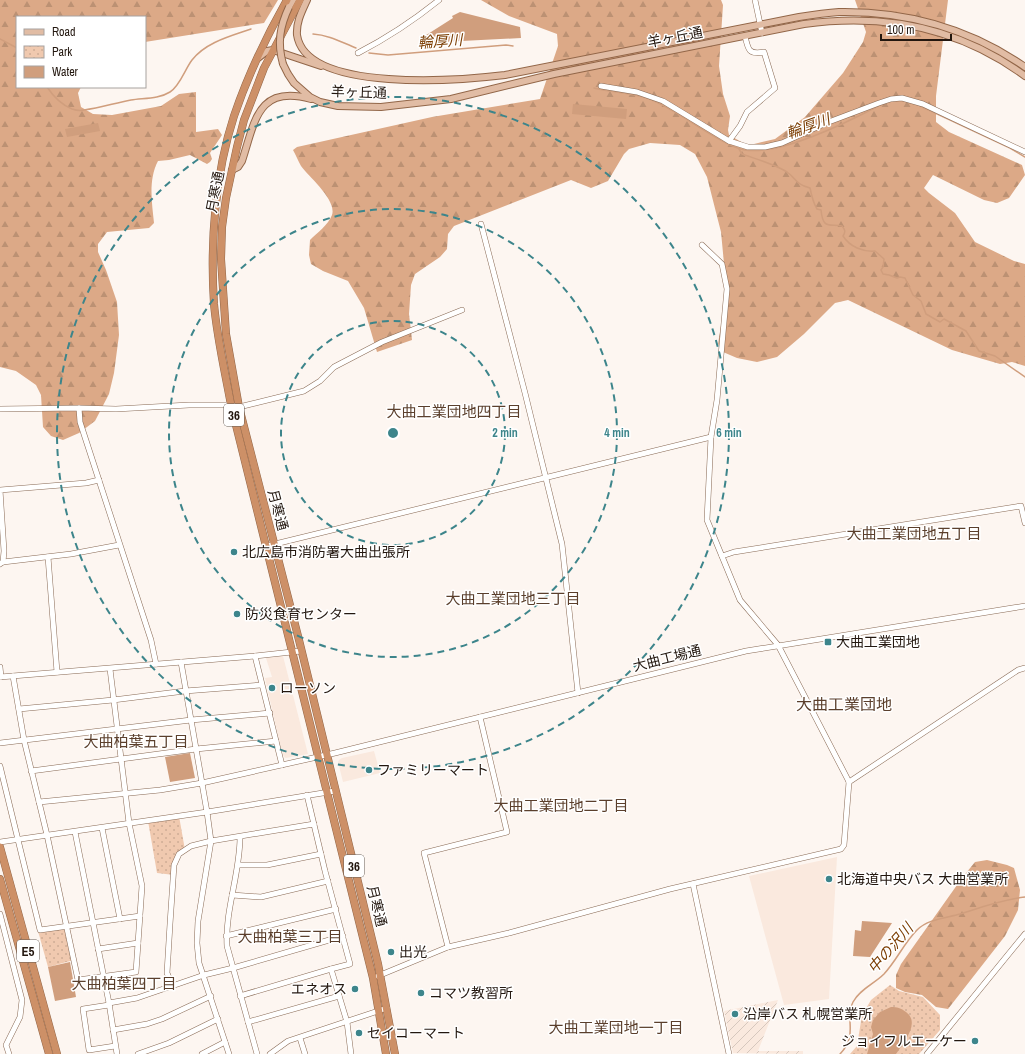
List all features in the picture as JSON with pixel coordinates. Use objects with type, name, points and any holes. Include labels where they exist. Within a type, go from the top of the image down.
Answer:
[{"type":"highway","name":"月寒通","points":[[300,0],[273,50],[258,82],[236,147],[222,227],[221,258],[226,334],[239,407],[293,652],[332,791],[377,976],[387,1008],[395,1054]]},
{"type":"highway","name":"月寒通","points":[[288,4],[256,59],[234,117],[226,145],[217,200],[214,240],[214,304],[231,405],[301,651],[322,756]]},
{"type":"highway","name":"E5","points":[[0,847],[57,1054]]},
{"type":"highway","name":"E5","points":[[0,879],[49,1054]]},
{"type":"highway","name":"月寒通","points":[[377,976],[379,1010],[386,1054]]},
{"type":"main road","points":[[288,4],[293,0]]},
{"type":"main road","name":"羊ヶ丘通","points":[[307,0],[298,23],[297,29],[299,41],[302,48],[312,58],[330,67]]},
{"type":"main road","name":"羊ヶ丘通","points":[[288,4],[282,22],[280,38],[280,54],[283,64],[294,83],[310,97],[320,102]]},
{"type":"main road","name":"羊ヶ丘通","points":[[273,50],[314,64],[352,73],[383,78],[413,81],[466,79],[505,75],[550,67],[760,24],[838,12],[892,14],[914,18],[954,30],[998,50],[1025,67]]},
{"type":"main road","name":"羊ヶ丘通","points":[[232,170],[238,167],[242,161],[254,121],[259,112],[265,104],[278,97],[292,95],[338,106],[380,107],[451,99],[554,74],[804,24],[842,20],[882,21],[916,26],[971,44],[1009,64],[1025,76]]},
{"type":"main road","points":[[256,59],[267,51],[273,50]]},
{"type":"street","points":[[358,53],[385,39],[419,16],[439,0]]},
{"type":"street","points":[[755,0],[762,33]]},
{"type":"street","points":[[729,141],[740,126],[747,112],[775,88],[764,52],[756,54],[750,51],[745,36]]},
{"type":"street","points":[[601,86],[637,92],[663,101],[729,141],[748,147],[782,143],[826,123],[879,103],[891,99],[902,98],[923,104],[1025,152]]},
{"type":"street","points":[[481,224],[562,544],[578,693]]},
{"type":"street","points":[[377,976],[448,948],[693,884],[841,849],[844,845],[849,782],[848,778],[778,645],[740,600],[707,520],[710,437],[717,400],[727,288],[722,264],[702,245]]},
{"type":"street","points":[[0,409],[116,409],[189,405],[231,405],[239,407],[304,391],[320,381],[334,367],[382,342],[462,310]]},
{"type":"street","points":[[79,408],[80,422],[151,640],[156,664]]},
{"type":"street","points":[[270,546],[710,437]]},
{"type":"street","points":[[99,480],[86,483],[0,490],[4,551],[1,563],[71,554],[119,545]]},
{"type":"street","points":[[722,556],[734,552],[1021,506],[1025,523]]},
{"type":"street","points":[[48,557],[57,672]]},
{"type":"street","name":"大曲工場通","points":[[39,802],[160,790],[202,783],[322,756],[739,652],[1025,606]]},
{"type":"street","points":[[0,667],[0,677],[110,669],[301,651]]},
{"type":"street","points":[[255,656],[282,765]]},
{"type":"street","points":[[181,662],[185,691],[192,720],[211,841],[198,928],[197,943],[199,963],[204,974],[229,1054]]},
{"type":"street","points":[[849,782],[1018,670],[1025,668]]},
{"type":"street","points":[[13,676],[24,740],[47,835],[78,980],[136,972],[142,886],[129,824],[110,669]]},
{"type":"street","points":[[19,710],[185,691],[261,685]]},
{"type":"street","points":[[0,743],[192,720],[270,713]]},
{"type":"street","points":[[448,948],[424,853],[507,832],[480,717]]},
{"type":"street","points":[[31,771],[196,749],[276,741]]},
{"type":"street","points":[[0,766],[16,840],[40,930],[140,916]]},
{"type":"street","points":[[0,842],[129,824],[332,791]]},
{"type":"street","points":[[240,996],[350,964],[307,795]]},
{"type":"street","points":[[172,985],[168,973],[174,865],[179,854],[191,846],[211,841],[314,824]]},
{"type":"street","points":[[102,828],[120,919]]},
{"type":"street","points":[[75,832],[104,977],[117,1054]]},
{"type":"street","points":[[240,837],[240,854],[226,936],[227,946],[240,996],[257,1054]]},
{"type":"street","points":[[238,866],[267,865],[321,854]]},
{"type":"street","points":[[232,895],[261,897],[328,881]]},
{"type":"street","points":[[693,884],[729,1054]]},
{"type":"street","points":[[226,936],[336,909]]},
{"type":"street","points":[[0,914],[22,1000],[20,1018],[6,1045],[9,1054]]},
{"type":"street","points":[[927,1054],[1025,934]]},
{"type":"street","points":[[115,1046],[89,1050],[83,1009],[136,998],[204,974],[233,968],[343,936]]},
{"type":"street","points":[[98,949],[138,943]]},
{"type":"street","points":[[331,969],[347,1022],[351,1054]]},
{"type":"street","points":[[113,1030],[147,1024],[211,996]]},
{"type":"street","points":[[248,1022],[339,996]]},
{"type":"street","points":[[272,1054],[288,1041],[387,1008]]},
{"type":"street","points":[[138,1054],[169,1043],[218,1019]]},
{"type":"street","points":[[300,1038],[305,1054]]},
{"type":"street","points":[[202,1054],[225,1042]]},
{"type":"shaded area","points":[[283,656],[308,754],[286,758],[284,757],[280,744],[265,678],[272,677],[266,658]]},
{"type":"shaded area","points":[[374,751],[380,773],[343,782],[338,762],[339,760]]},
{"type":"shaded area","points":[[837,857],[829,999],[784,1005],[749,876]]},
{"type":"shaded area","points":[[778,1000],[758,1051],[803,1051],[803,1054],[733,1053],[724,1011]]},
{"type":"green space","points":[[0,0],[278,0],[264,23],[146,42],[146,16],[16,16],[16,88],[80,88],[78,93],[81,107],[93,114],[112,115],[161,106],[179,94],[196,92],[196,132],[218,129],[222,135],[210,153],[212,159],[207,164],[190,155],[158,161],[152,184],[154,223],[149,228],[107,232],[98,244],[98,252],[117,302],[119,335],[114,373],[109,394],[95,421],[79,433],[63,440],[51,436],[43,427],[41,395],[36,385],[16,371],[0,367]]},
{"type":"green space","points":[[481,0],[721,0],[723,5],[719,66],[723,94],[730,116],[728,130],[729,135],[745,144],[754,144],[775,139],[805,117],[843,73],[863,42],[866,32],[855,0],[948,0],[936,96],[936,122],[949,132],[1022,165],[1025,175],[1009,198],[997,203],[984,200],[933,175],[924,188],[955,213],[975,242],[1014,261],[1025,264],[1025,366],[1012,362],[1000,364],[952,350],[848,300],[835,303],[804,334],[777,357],[757,362],[737,358],[723,352],[718,344],[725,301],[725,274],[721,232],[707,177],[695,154],[680,145],[650,143],[629,149],[624,154],[608,181],[591,188],[571,180],[454,226],[448,234],[447,249],[440,257],[415,274],[411,285],[409,314],[412,340],[377,352],[364,308],[348,281],[323,271],[311,264],[309,255],[310,240],[328,222],[332,215],[332,209],[326,196],[301,166],[293,150],[297,147],[432,117],[540,99],[558,46],[557,34],[509,16]]},
{"type":"green space","points":[[179,816],[185,850],[179,854],[174,875],[157,873],[148,821]]},
{"type":"green space","points":[[987,860],[1014,868],[1020,890],[1018,910],[1005,936],[948,1009],[936,1007],[922,995],[905,992],[896,988],[896,975],[901,964],[962,878],[975,862]]},
{"type":"green space","points":[[67,926],[74,960],[48,967],[38,931]]},
{"type":"green space","points":[[890,985],[899,991],[923,997],[940,1015],[940,1030],[919,1054],[850,1054],[857,1046],[862,1015],[871,1000]]},
{"type":"water","points":[[460,12],[520,27],[521,38],[423,43],[420,39]]},
{"type":"water","points":[[573,104],[627,109],[626,119],[572,114]]},
{"type":"water","points":[[98,123],[100,131],[67,137],[65,129]]},
{"type":"water","points":[[190,753],[195,778],[170,782],[165,757]]},
{"type":"water","points":[[862,921],[892,923],[870,957],[853,956],[855,930],[861,931]]},
{"type":"water","points":[[70,962],[76,997],[55,1001],[48,967]]},
{"type":"water","points":[[891,1007],[901,1009],[910,1017],[912,1022],[906,1039],[896,1054],[867,1054],[873,1034],[871,1027],[873,1020],[880,1012]]},
{"type":"waterway","name":"輪厚川","points":[[48,88],[61,103],[72,109],[79,110],[161,96],[170,92],[177,86],[189,64],[204,49],[219,40],[251,29]]},
{"type":"waterway","name":"輪厚川","points":[[313,34],[330,37],[356,48]]},
{"type":"waterway","name":"輪厚川","points":[[0,39],[16,47]]},
{"type":"waterway","name":"輪厚川","points":[[369,53],[388,55],[506,45],[513,46]]},
{"type":"waterway","name":"輪厚川","points":[[594,88],[647,98],[670,109],[724,142],[735,147],[750,150],[768,149],[788,145],[809,138],[882,104]]},
{"type":"waterway","name":"輪厚川","points":[[918,105],[1010,148],[1025,157]]},
{"type":"waterway","points":[[739,149],[742,154],[782,169],[799,183],[810,188],[817,209],[821,210],[825,223],[842,226],[845,231],[843,236],[849,243],[861,250],[875,251],[884,259],[881,270],[883,274],[897,278],[905,278],[913,295],[921,301],[926,314],[940,322],[944,319],[966,331],[979,351],[995,356],[1025,377]]},
{"type":"waterway","name":"中の沢川","points":[[840,1054],[846,1047],[849,1040],[850,1015],[853,1002],[856,997],[884,974],[908,940],[921,926],[937,919],[960,914],[984,906],[1025,897]]},
{"type":"place","name":"北広島市消防署大曲出張所","points":[[234,552]]},
{"type":"place","name":"防災食育センター","points":[[237,614]]},
{"type":"place","name":"大曲工業団地","points":[[828,642]]},
{"type":"place","name":"ローソン","points":[[272,688]]},
{"type":"place","name":"ファミリーマート","points":[[369,770]]},
{"type":"place","name":"北海道中央バス 大曲営業所","points":[[829,879]]},
{"type":"place","name":"出光","points":[[391,952]]},
{"type":"place","name":"エネオス","points":[[355,989]]},
{"type":"place","name":"コマツ教習所","points":[[421,993]]},
{"type":"place","name":"沿岸バス 札幌営業所","points":[[735,1014]]},
{"type":"place","name":"セイコーマート","points":[[359,1033]]},
{"type":"place","name":"ジョイフルエーケー","points":[[975,1041]]},
{"type":"district","name":"大曲工業団地四丁目","points":[[454,411]]},
{"type":"district","name":"大曲工業団地五丁目","points":[[914,533]]},
{"type":"district","name":"大曲工業団地三丁目","points":[[513,598]]},
{"type":"district","name":"大曲工業団地","points":[[844,704]]},
{"type":"district","name":"大曲柏葉五丁目","points":[[136,741]]},
{"type":"district","name":"大曲工業団地二丁目","points":[[561,805]]},
{"type":"district","name":"大曲柏葉三丁目","points":[[290,936]]},
{"type":"district","name":"大曲柏葉四丁目","points":[[124,983]]},
{"type":"district","name":"大曲工業団地一丁目","points":[[616,1027]]}]
